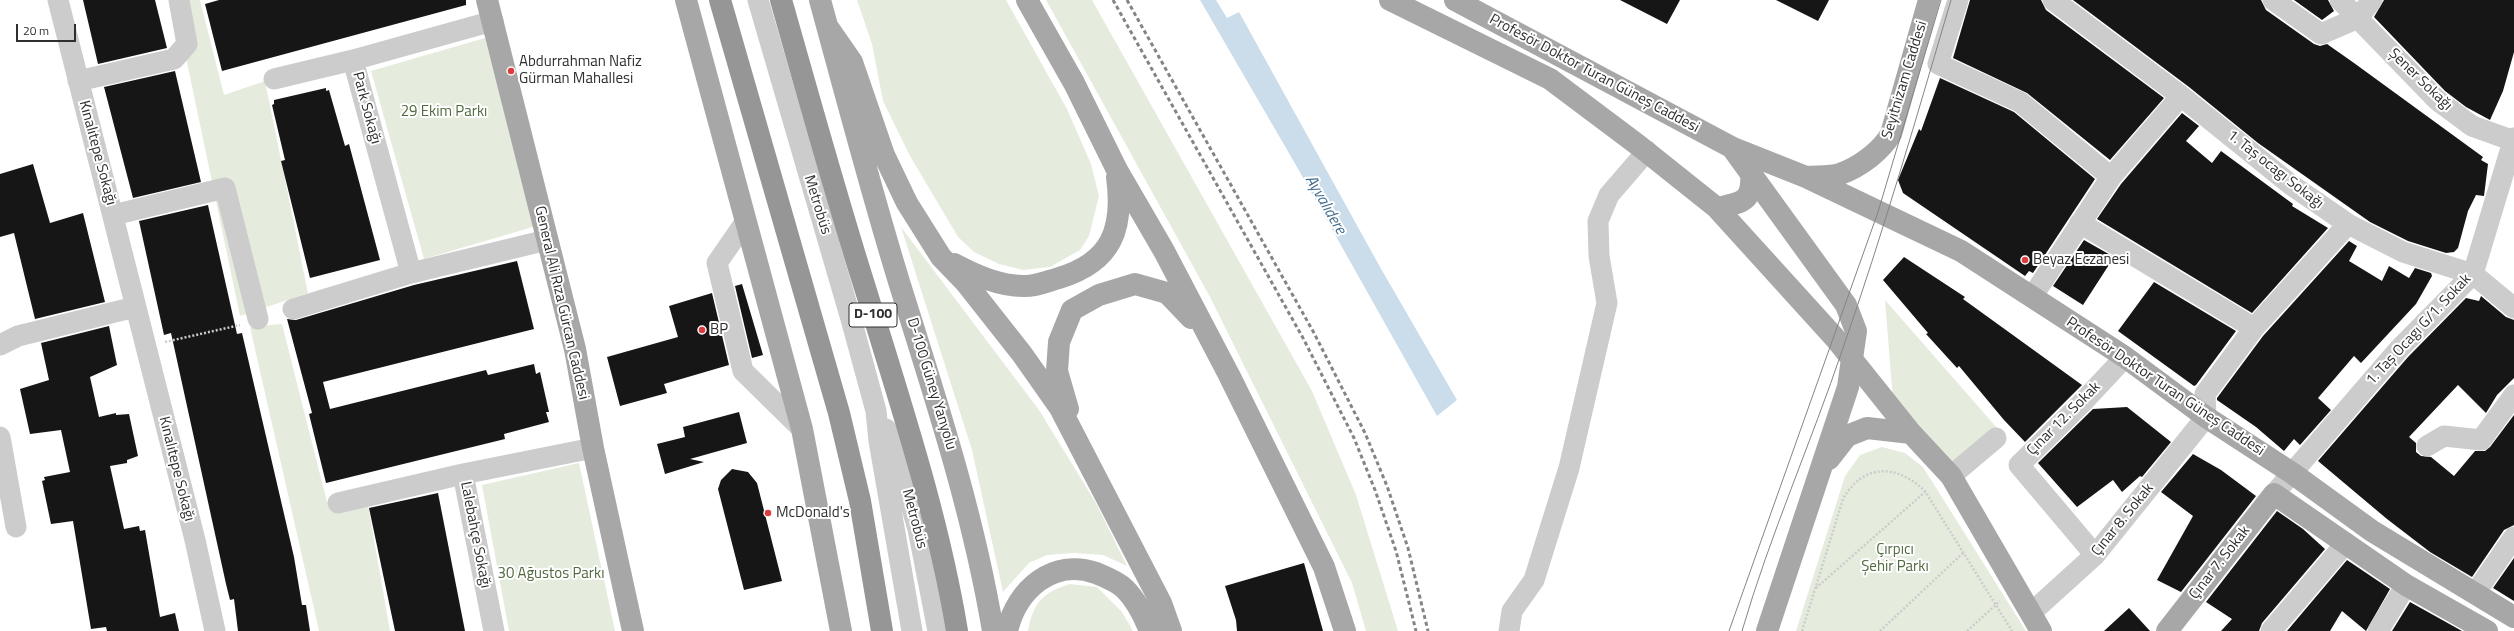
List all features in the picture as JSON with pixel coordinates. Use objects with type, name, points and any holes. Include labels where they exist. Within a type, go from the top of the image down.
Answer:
[{"type":"highway","points":[[720,0],[839,413],[863,516],[882,631]]},
{"type":"highway","name":"D-100","points":[[781,0],[828,169],[932,514],[949,583],[957,631]]},
{"type":"main road","name":"General Ali Rıza Gürcan Caddesi","points":[[487,0],[575,350],[593,448],[633,631]]},
{"type":"main road","points":[[686,0],[802,429],[841,631]]},
{"type":"main road","name":"D-100 Güney Yanyolu","points":[[820,0],[875,202],[951,447],[972,527],[993,631]]},
{"type":"main road","points":[[1027,0],[1074,84],[1116,170],[1164,252],[1229,375],[1324,567],[1345,631]]},
{"type":"main road","points":[[1390,0],[1550,79],[1647,151],[1717,208],[1835,338],[1911,433],[1950,476],[2036,622]]},
{"type":"main road","name":"Profesör Doktor Turan Güneş Caddesi","points":[[1456,0],[1733,148],[1806,177],[1961,251],[2125,357],[2206,417],[2292,473],[2372,531],[2514,616]]},
{"type":"main road","name":"Seyitnizam Caddesi","points":[[1806,177],[1840,174],[1865,160],[1884,146],[1891,134],[1929,0]]},
{"type":"main road","points":[[827,26],[852,62],[884,155],[907,204],[942,257],[966,283],[1022,354],[1060,408],[1161,603],[1171,631]]},
{"type":"main road","points":[[1733,148],[1751,170],[1846,305],[1856,331],[1848,387],[1767,631]]},
{"type":"main road","points":[[942,257],[981,277],[1024,287],[1073,274],[1107,249],[1116,229],[1121,204],[1116,170]]},
{"type":"main road","points":[[1717,208],[1735,204],[1746,198],[1752,188],[1751,170]]},
{"type":"main road","points":[[1075,437],[1057,371],[1059,342],[1072,310],[1100,295],[1135,284],[1167,293],[1193,320],[1229,375]]},
{"type":"main road","points":[[1821,468],[1847,436],[1866,428],[1911,433]]},
{"type":"main road","points":[[2274,494],[2406,584],[2486,631]]},
{"type":"main road","name":"Çınar 7. Sokak","points":[[2167,631],[2274,494]]},
{"type":"main road","points":[[1007,631],[1023,594],[1038,580],[1055,571],[1069,569],[1087,570],[1106,577],[1124,588],[1138,605],[1150,631]]},
{"type":"street","name":"Kınalıtepe Sokağı","points":[[58,0],[195,540],[215,631]]},
{"type":"street","points":[[78,81],[174,59],[180,54],[187,44],[179,0]]},
{"type":"street","name":"Metrobüs","points":[[758,0],[851,319],[876,411],[879,441],[912,631]]},
{"type":"street","points":[[1958,0],[1938,64],[2020,102],[2111,177]]},
{"type":"street","name":"1. Taş ocagı Sokağı","points":[[2053,0],[2181,96],[2290,184],[2348,224],[2404,252],[2473,274],[2514,308]]},
{"type":"street","points":[[2273,0],[2321,34],[2358,18],[2372,0]]},
{"type":"street","name":"Şener Sokağı","points":[[2340,0],[2437,100],[2472,126],[2514,140]]},
{"type":"street","name":"Park Sokağı","points":[[411,273],[353,60],[493,21]]},
{"type":"street","points":[[274,79],[353,60]]},
{"type":"street","points":[[2032,297],[2111,177],[2181,96]]},
{"type":"street","name":"1. Taş Ocagı G/1. Sokak","points":[[2274,494],[2400,349],[2473,274],[2514,140]]},
{"type":"street","points":[[1509,631],[1512,611],[1534,580],[1569,468],[1607,303],[1599,256],[1598,221],[1609,195],[1647,151]]},
{"type":"street","points":[[113,214],[225,188],[258,319]]},
{"type":"street","points":[[746,221],[717,263],[743,371],[802,429]]},
{"type":"street","points":[[2080,223],[2254,328]]},
{"type":"street","points":[[2206,417],[2205,394],[2254,328],[2348,224]]},
{"type":"street","points":[[293,309],[411,273],[547,240]]},
{"type":"street","points":[[0,345],[18,336],[135,307]]},
{"type":"street","name":"Çınar 12. Sokak","points":[[2095,555],[2019,465],[2082,403],[2125,357]]},
{"type":"street","points":[[2427,446],[2444,436],[2481,440],[2514,395]]},
{"type":"street","name":"Metrobüs","points":[[876,411],[893,442],[918,528],[938,631]]},
{"type":"street","name":"Çınar 8. Sokak","points":[[2036,622],[2095,555],[2206,417]]},
{"type":"street","points":[[0,437],[16,528]]},
{"type":"street","points":[[1950,476],[1996,438]]},
{"type":"street","name":"Lalebahçe Sokağı","points":[[494,631],[464,474],[593,448]]},
{"type":"street","points":[[338,503],[464,474]]},
{"type":"street","points":[[2476,592],[2514,537]]},
{"type":"street","points":[[2271,631],[2346,543]]},
{"type":"street","points":[[2378,631],[2406,584]]},
{"type":"path","points":[[145,347],[258,319]]},
{"type":"path","points":[[1802,631],[1843,499],[1850,488],[1859,479],[1882,471],[1894,472],[1916,483],[1925,492],[2012,631]]},
{"type":"path","points":[[1816,589],[1925,492]]},
{"type":"path","points":[[1880,631],[1963,553]]},
{"type":"path","points":[[1967,631],[2003,598]]},
{"type":"green space","points":[[174,0],[200,0],[224,95],[265,81],[308,293],[240,316]]},
{"type":"green space","points":[[857,0],[1006,0],[1067,109],[1091,164],[1099,196],[1089,236],[1080,250],[1050,267],[1023,270],[999,264],[974,252],[958,237],[910,156],[883,101],[872,44]]},
{"type":"green space","points":[[1046,0],[1092,0],[1312,391],[1356,495],[1398,631],[1366,631],[1352,583],[1210,297]]},
{"type":"green space","name":"29 Ekim Parkı","points":[[485,38],[536,226],[424,259],[371,71]]},
{"type":"green space","points":[[901,227],[1039,410],[1096,503],[1127,566],[1103,555],[1074,553],[1047,555],[1029,563],[1003,592],[972,450]]},
{"type":"green space","points":[[1885,300],[1998,429],[1952,464],[1893,400]]},
{"type":"green space","points":[[282,324],[327,502],[365,488],[390,631],[319,631],[250,327]]},
{"type":"green space","name":"Çırpıcı Şehir Parkı","points":[[1882,447],[1905,453],[1923,467],[2026,631],[1796,631],[1845,476],[1860,455]]},
{"type":"green space","name":"30 Ağustos Parkı","points":[[579,463],[615,631],[509,631],[482,485]]},
{"type":"green space","points":[[1070,584],[1097,587],[1122,612],[1133,631],[1028,631],[1033,613],[1041,600],[1053,591]]},
{"type":"water","name":"Ayvalıdere","points":[[1200,0],[1216,0],[1227,18],[1239,12],[1380,267],[1457,400],[1437,416],[1297,167]]},
{"type":"building","points":[[83,0],[155,0],[167,48],[98,64]]},
{"type":"building","points":[[219,0],[466,0],[466,5],[222,71],[205,4]]},
{"type":"building","points":[[1620,0],[1680,0],[1667,24]]},
{"type":"building","points":[[1776,0],[1829,0],[1818,21]]},
{"type":"building","points":[[1970,0],[2041,0],[2046,10],[2164,98],[2110,160],[2027,93],[1953,58]]},
{"type":"building","points":[[2073,0],[2261,0],[2266,10],[2314,44],[2320,46],[2327,44],[2483,157],[2481,160],[2488,164],[2484,196],[2476,195],[2468,211],[2458,248],[2454,252],[2446,253],[2408,241],[2370,222],[2258,143],[2189,87]]},
{"type":"building","points":[[2294,0],[2328,0],[2334,11],[2322,20]]},
{"type":"building","points":[[2384,0],[2514,0],[2514,52],[2503,91],[2490,120],[2466,107],[2445,91],[2374,17]]},
{"type":"building","points":[[175,71],[201,182],[133,198],[104,87]]},
{"type":"building","points":[[1940,78],[2014,112],[2095,179],[2033,273],[2029,271],[2025,276],[1903,193],[1898,180],[1919,129],[1921,131]]},
{"type":"building","points":[[326,88],[326,91],[329,90],[345,146],[349,144],[380,260],[310,278],[281,161],[285,160],[272,105],[274,104],[274,100]]},
{"type":"building","points":[[2182,113],[2199,126],[2186,141],[2212,163],[2221,151],[2293,204],[2292,206],[2328,228],[2252,313],[2097,219],[2121,184]]},
{"type":"building","points":[[33,164],[50,223],[83,213],[105,302],[35,319],[14,233],[0,237],[0,174]]},
{"type":"building","points":[[208,205],[237,334],[242,333],[294,557],[302,605],[306,605],[310,631],[238,631],[234,599],[230,600],[226,584],[171,333],[164,335],[139,221]]},
{"type":"building","points":[[2084,240],[2114,257],[2083,305],[2053,286]]},
{"type":"building","points":[[2349,241],[2357,246],[2349,261],[2382,281],[2389,266],[2409,278],[2415,268],[2431,273],[2432,276],[2416,304],[2361,363],[2354,356],[2318,398],[2331,410],[2300,445],[2294,439],[2284,451],[2256,427],[2217,400],[2217,398],[2263,336]]},
{"type":"building","points":[[1904,257],[1965,297],[1963,299],[2082,385],[2025,442],[2004,420],[1959,366],[1957,368],[1926,334],[1928,333],[1883,280]]},
{"type":"building","points":[[517,261],[534,329],[323,382],[330,409],[486,370],[488,375],[534,364],[536,374],[540,372],[549,412],[546,412],[549,422],[504,434],[505,439],[326,483],[309,414],[312,413],[287,319],[296,320],[414,285]]},
{"type":"building","points":[[2154,282],[2236,331],[2194,386],[2118,331]]},
{"type":"building","points":[[742,284],[763,355],[752,358],[735,286]]},
{"type":"building","points":[[712,293],[729,365],[664,384],[667,393],[620,406],[607,357],[678,337],[669,306]]},
{"type":"building","points":[[2481,296],[2506,317],[2514,320],[2514,378],[2497,395],[2486,413],[2458,385],[2409,437],[2416,443],[2416,452],[2421,456],[2431,457],[2454,476],[2475,451],[2485,451],[2490,447],[2514,415],[2514,525],[2504,530],[2472,577],[2430,552],[2387,519],[2318,461],[2408,357],[2466,298],[2479,301]]},
{"type":"building","points":[[109,326],[117,365],[90,377],[99,417],[116,413],[116,415],[129,414],[138,456],[127,460],[127,463],[110,466],[124,529],[139,526],[140,531],[145,530],[160,617],[175,613],[179,631],[107,631],[106,627],[91,629],[73,521],[51,524],[42,481],[45,480],[44,477],[70,472],[61,430],[30,434],[20,389],[49,380],[41,343]]},
{"type":"building","points":[[2127,407],[2171,442],[2142,477],[2140,476],[2122,492],[2113,480],[2077,507],[2038,463],[2093,409]]},
{"type":"building","points":[[739,412],[747,443],[690,459],[704,462],[665,474],[657,444],[685,437],[683,427]]},
{"type":"building","points":[[2193,454],[2221,470],[2256,496],[2181,592],[2157,580],[2193,516],[2161,492]]},
{"type":"building","points":[[732,469],[748,472],[757,483],[782,581],[744,590],[718,489],[721,480]]},
{"type":"building","points":[[438,493],[465,631],[395,631],[369,508]]},
{"type":"building","points":[[2277,511],[2303,529],[2325,549],[2262,623],[2259,631],[2221,631],[2232,619],[2206,602]]},
{"type":"building","points":[[2514,558],[2514,601],[2493,588]]},
{"type":"building","points":[[2347,560],[2390,589],[2366,631],[2342,611],[2330,631],[2287,631]]},
{"type":"building","points":[[1304,563],[1323,631],[1237,631],[1236,620],[1225,586]]},
{"type":"building","points":[[2410,602],[2462,631],[2392,631]]},
{"type":"building","points":[[2129,608],[2150,631],[2104,631]]},
{"type":"tram line","points":[[1729,631],[1878,212],[1941,0]]},
{"type":"tram line","points":[[1742,631],[1765,560],[1831,383],[1858,305],[1951,0]]},
{"type":"railway","points":[[1113,0],[1303,338],[1354,438],[1375,490],[1396,551],[1416,631]]},
{"type":"railway","points":[[1127,0],[1314,333],[1365,433],[1387,486],[1408,548],[1428,631]]},
{"type":"place","name":"Abdurrahman Nafiz Gürman Mahallesi","points":[[511,71]]},
{"type":"place","name":"Beyaz Eczanesi","points":[[2025,260]]},
{"type":"place","name":"BP","points":[[702,330]]},
{"type":"place","name":"McDonald's","points":[[768,513]]}]
